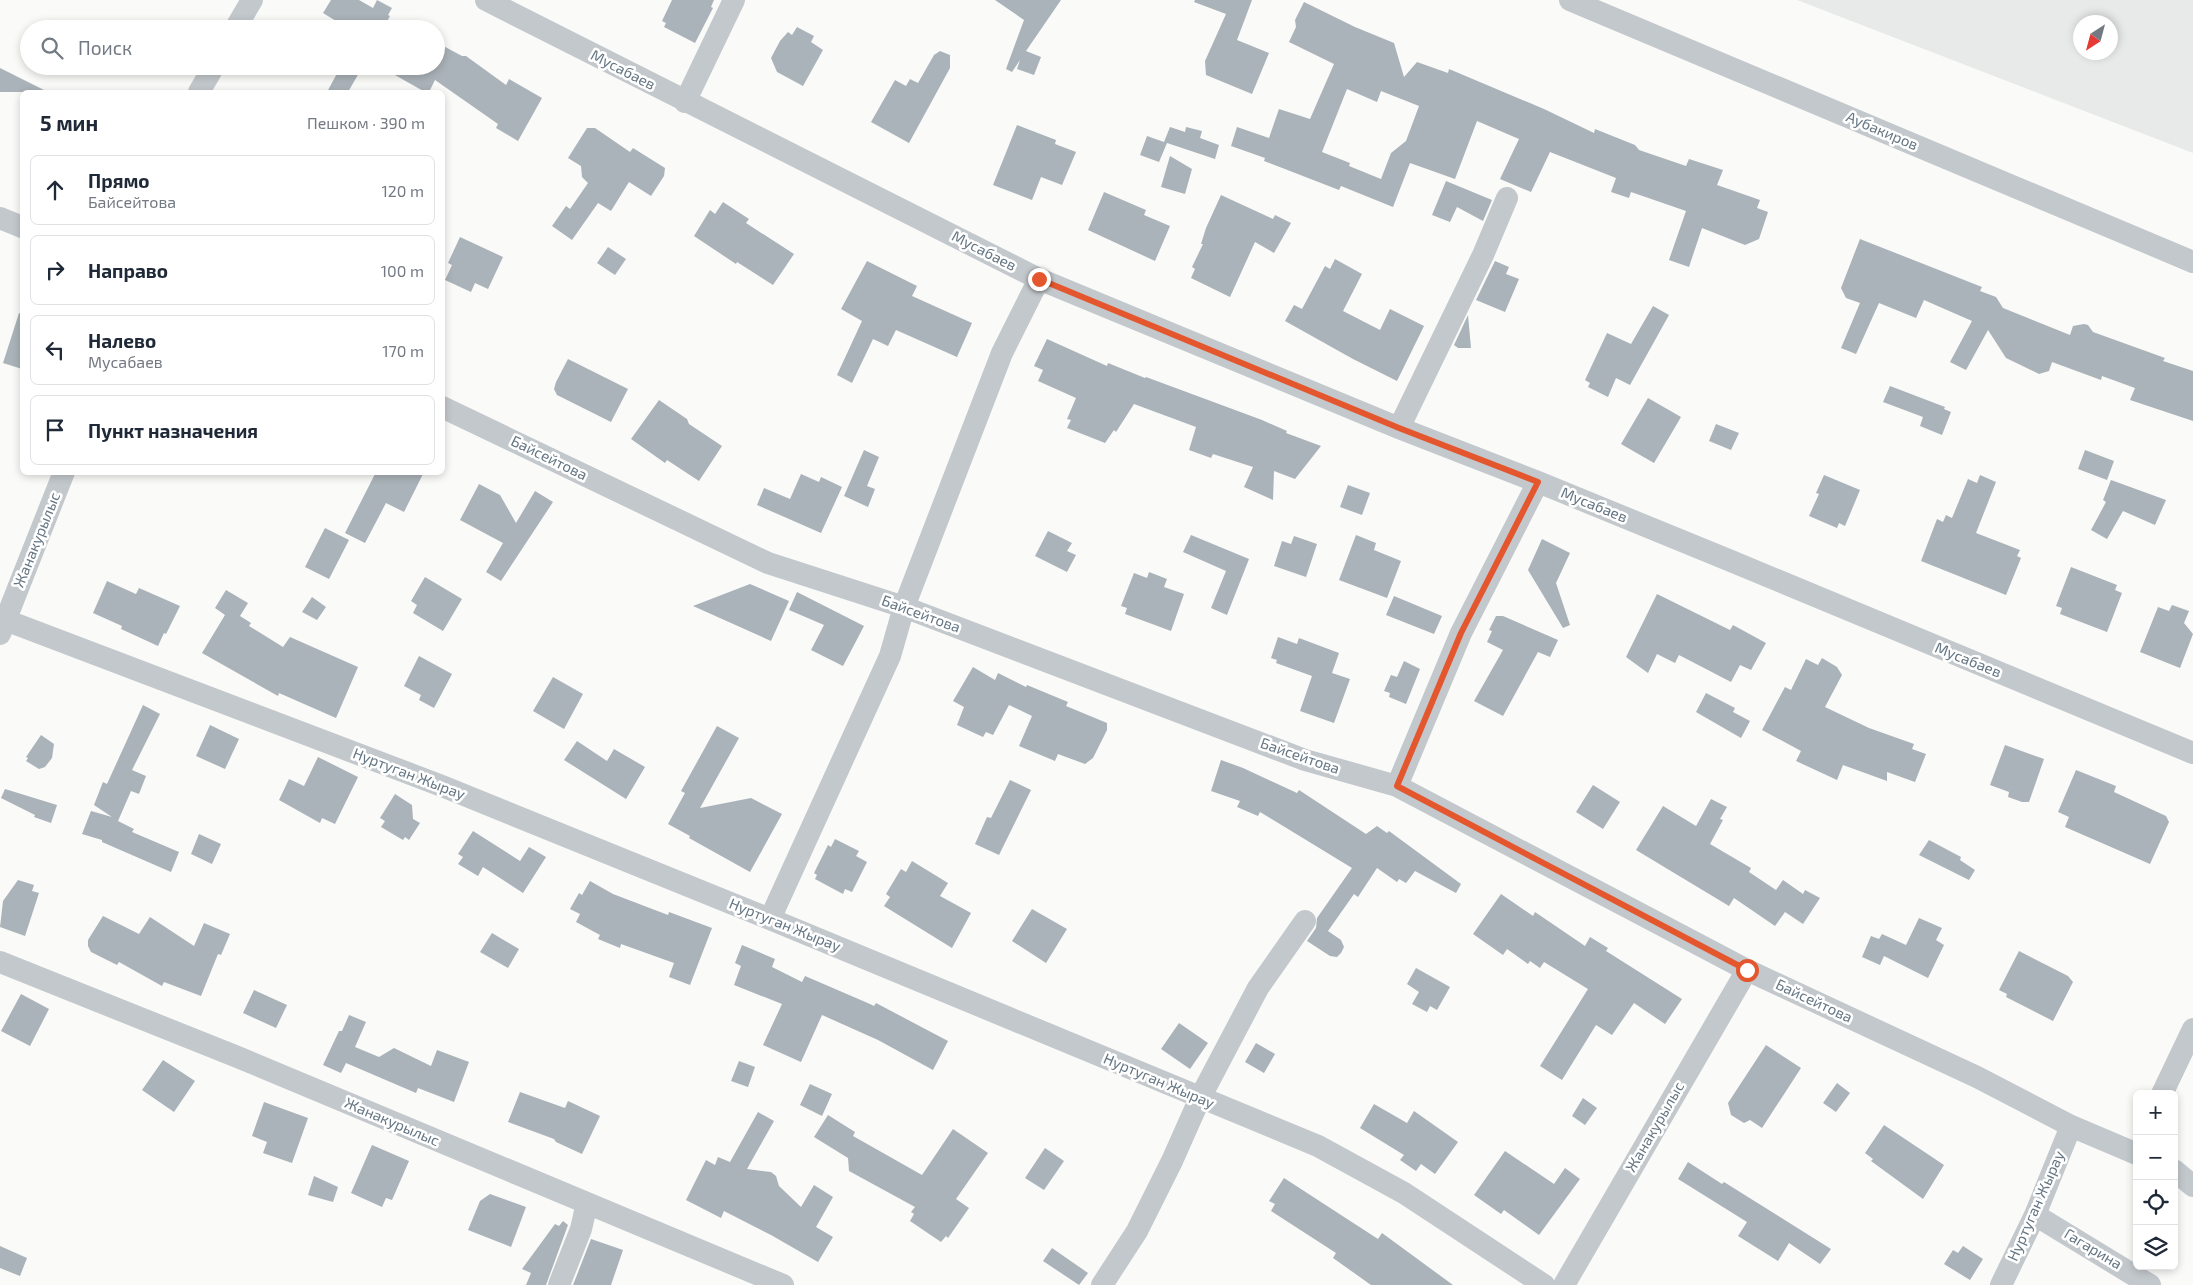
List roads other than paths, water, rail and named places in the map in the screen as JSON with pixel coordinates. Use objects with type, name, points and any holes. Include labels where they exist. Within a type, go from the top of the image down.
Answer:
[{"type":"street","points":[[241,20],[252,0]]},
{"type":"street","name":"Мусабаев","points":[[486,0],[1039,279],[1399,428],[1538,482],[2193,753]]},
{"type":"street","points":[[686,102],[734,0]]},
{"type":"street","name":"Аубакиров","points":[[1570,0],[2193,262]]},
{"type":"street","points":[[200,90],[209,75]]},
{"type":"street","points":[[1399,428],[1483,255],[1507,198]]},
{"type":"street","points":[[0,218],[20,227]]},
{"type":"street","points":[[770,919],[890,656],[904,607],[1002,353],[1039,279]]},
{"type":"street","name":"Байсейтова","points":[[445,408],[768,563],[904,607],[1305,760],[1397,786],[1747,970],[1977,1077],[2071,1126],[2133,1152]]},
{"type":"street","name":"Жанакурылыс","points":[[2,625],[63,475]]},
{"type":"street","points":[[1397,786],[1461,633],[1538,482]]},
{"type":"street","name":"Нуртуган Жырау","points":[[2,625],[442,786],[770,919],[1318,1146],[1404,1193],[1544,1285]]},
{"type":"street","points":[[1102,1285],[1137,1231],[1172,1161],[1200,1098],[1258,988],[1305,922]]},
{"type":"street","name":"Жанакурылыс","points":[[0,962],[240,1058],[783,1285]]},
{"type":"street","name":"Жанакурылыс","points":[[1564,1285],[1747,970]]},
{"type":"street","points":[[2164,1090],[2193,1029]]},
{"type":"street","name":"Нуртуган Жырау","points":[[2001,1285],[2035,1215],[2071,1126]]},
{"type":"street","points":[[2178,1173],[2193,1186]]},
{"type":"street","points":[[558,1285],[581,1228],[587,1203]]},
{"type":"street","name":"Гагарина","points":[[2035,1215],[2150,1285]]}]
